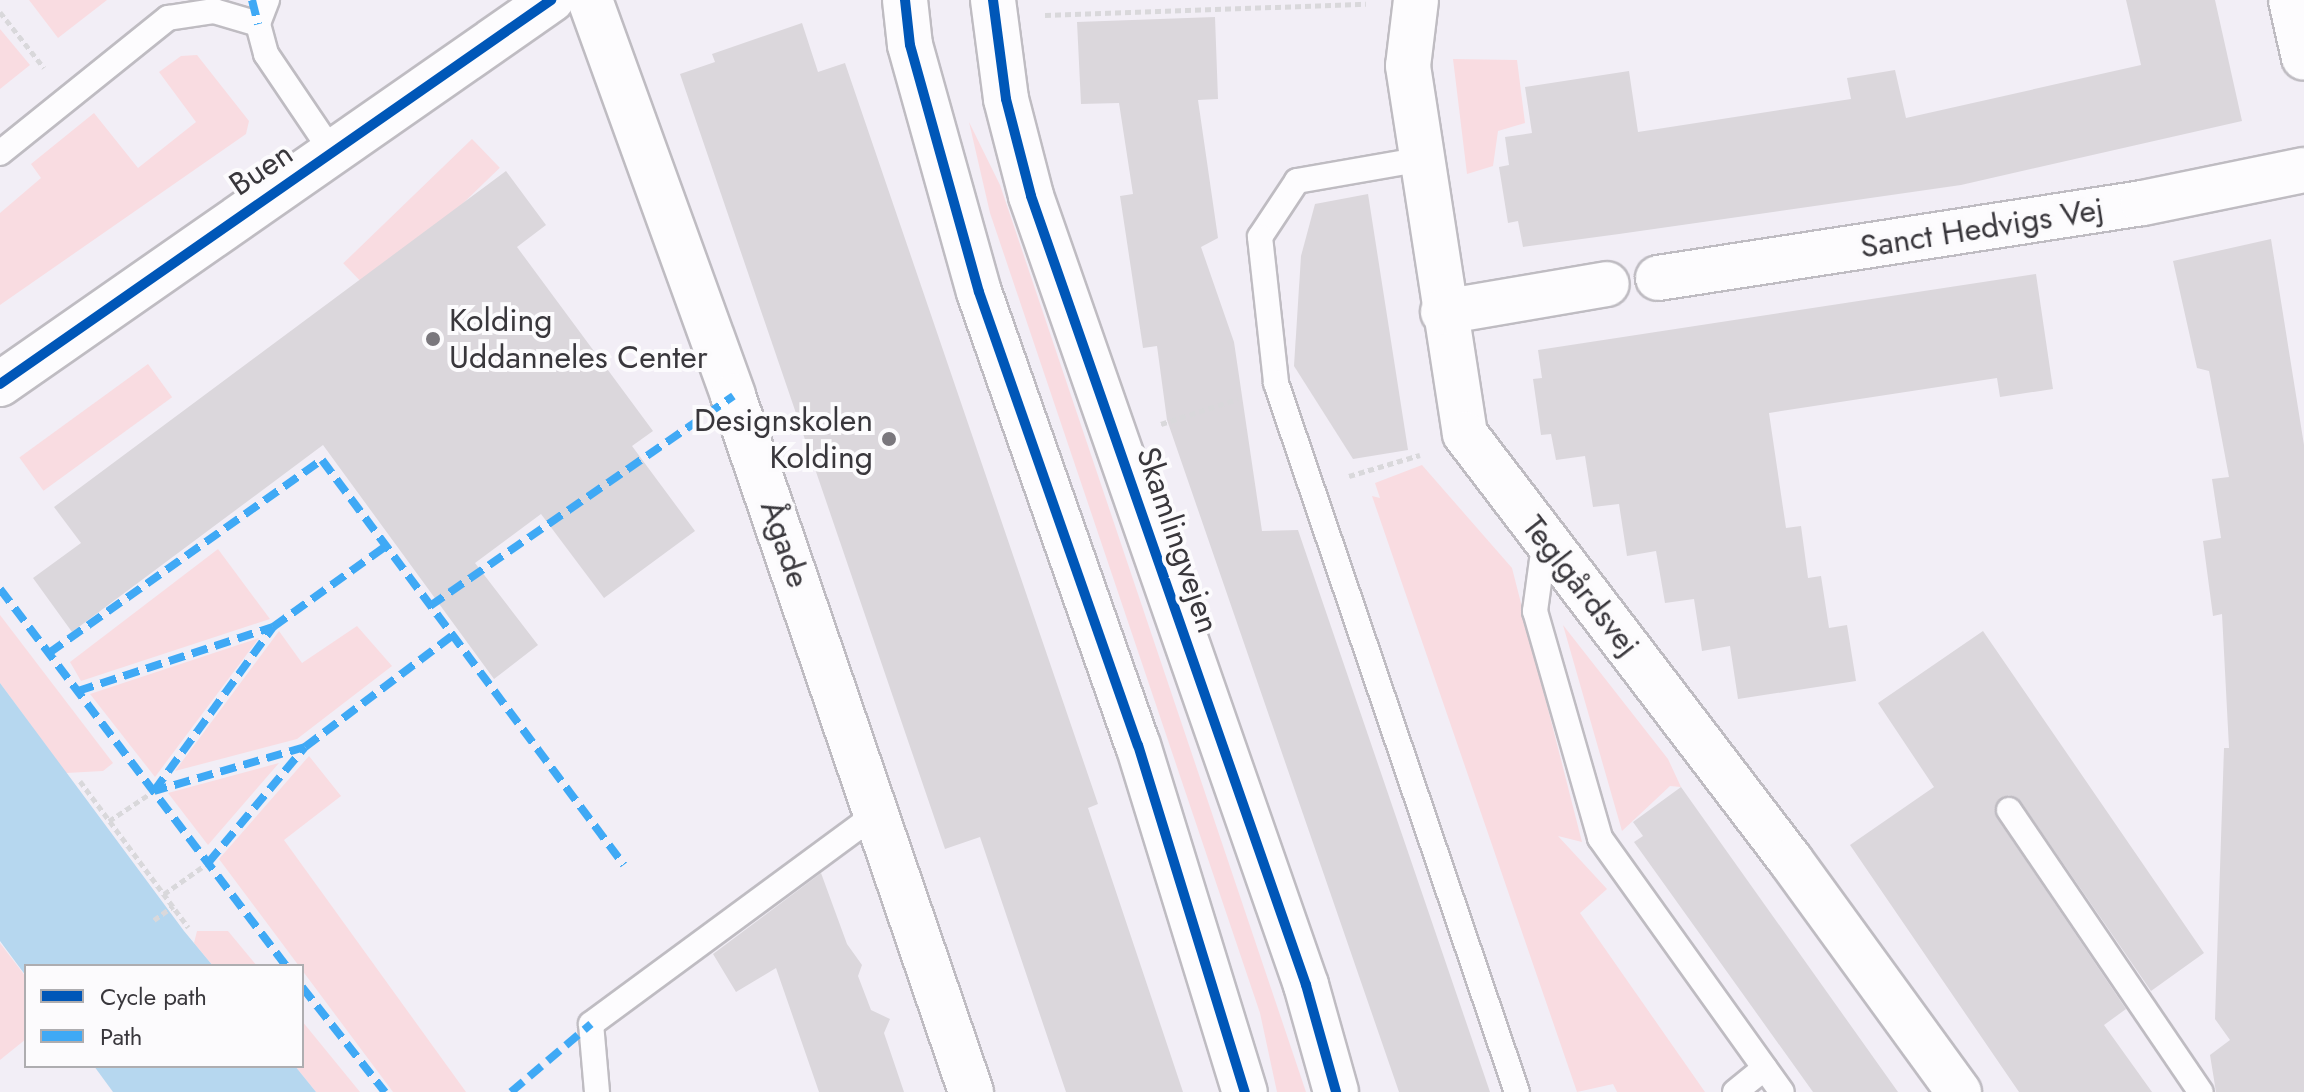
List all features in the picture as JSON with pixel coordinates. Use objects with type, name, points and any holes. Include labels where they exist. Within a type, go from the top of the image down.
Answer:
[{"type":"street","name":"Buen","points":[[0,384],[551,0]]},
{"type":"street","name":"Ågade","points":[[590,0],[971,1092]]},
{"type":"street","points":[[905,0],[910,45],[979,292],[1138,745],[1245,1092]]},
{"type":"street","points":[[2291,0],[2304,58]]},
{"type":"street","name":"Teglgårdsvej","points":[[1416,2],[1408,66],[1443,312],[1465,434],[1959,1092]]},
{"type":"street","name":"Skamlingvejen","points":[[994,9],[1006,99],[1031,196],[1306,985],[1336,1092]]},
{"type":"street","name":"Sanct Hedvigs Vej","points":[[1658,278],[2143,203],[2304,170]]},
{"type":"street","points":[[1443,312],[1607,284]]},
{"type":"lane","points":[[267,0],[258,24],[266,54],[332,152]]},
{"type":"lane","points":[[0,153],[168,18],[214,11],[258,24]]},
{"type":"lane","points":[[1423,159],[1297,181],[1260,237],[1276,383],[1517,1092]]},
{"type":"lane","points":[[1545,538],[1535,611],[1600,838],[1782,1092]]},
{"type":"lane","points":[[2009,810],[2201,1092]]},
{"type":"lane","points":[[597,1092],[591,1024],[876,814]]},
{"type":"lane","points":[[1735,1092],[1765,1068]]},
{"type":"path","points":[[994,9],[1416,2]]},
{"type":"path","points":[[0,12],[44,69]]},
{"type":"path","points":[[1200,416],[1239,399]]},
{"type":"path","points":[[1361,473],[1416,457]]},
{"type":"path","points":[[80,781],[188,927]]},
{"type":"path","points":[[109,821],[154,791]]},
{"type":"path","points":[[164,894],[208,863]]},
{"type":"path","points":[[154,920],[173,906]]},
{"type":"shaded area","points":[[29,0],[107,0],[58,38]]},
{"type":"shaded area","points":[[0,29],[30,65],[0,89]]},
{"type":"shaded area","points":[[197,55],[249,121],[246,134],[0,305],[0,213],[41,178],[31,164],[94,113],[138,168],[196,122],[159,72],[181,56]]},
{"type":"shaded area","points":[[1453,59],[1517,60],[1525,123],[1498,131],[1493,166],[1467,174]]},
{"type":"shaded area","points":[[969,122],[1000,185],[1306,1092],[1277,1092],[1260,1013],[990,213]]},
{"type":"shaded area","points":[[472,139],[500,168],[371,292],[343,263]]},
{"type":"shaded area","points":[[148,364],[172,397],[43,491],[19,457]]},
{"type":"shaded area","points":[[1422,465],[1512,568],[1582,842],[1558,836],[1607,889],[1580,913],[1705,1092],[1617,1092],[1613,1084],[1577,1092],[1372,496],[1380,498],[1375,483]]},
{"type":"shaded area","points":[[218,549],[270,619],[81,681],[70,662]]},
{"type":"shaded area","points":[[0,615],[113,763],[103,771],[66,773],[0,683]]},
{"type":"shaded area","points":[[1563,625],[1668,759],[1681,787],[1670,786],[1622,831]]},
{"type":"shaded area","points":[[357,626],[392,666],[297,739],[175,771],[279,631],[302,663]]},
{"type":"shaded area","points":[[259,638],[155,777],[90,694]]},
{"type":"shaded area","points":[[309,756],[341,796],[284,840],[466,1092],[393,1092],[304,973],[304,964],[297,964],[219,859]]},
{"type":"shaded area","points":[[279,763],[208,845],[168,793]]},
{"type":"shaded area","points":[[197,931],[228,931],[255,964],[211,964],[194,943]]},
{"type":"shaded area","points":[[0,943],[24,974],[24,1041],[0,1060]]},
{"type":"shaded area","points":[[304,1023],[360,1092],[316,1092],[297,1068],[304,1068]]},
{"type":"water","points":[[0,683],[211,964],[24,964],[24,973],[0,941]]},
{"type":"water","points":[[95,1068],[297,1068],[316,1092],[113,1092]]},
{"type":"building","points":[[2126,0],[2215,0],[2242,121],[1961,185],[1619,234],[1523,247],[1518,221],[1508,223],[1499,167],[1509,165],[1505,137],[1532,133],[1525,87],[1629,71],[1638,132],[1851,99],[1847,78],[1895,70],[1906,118],[2141,65]]},
{"type":"building","points":[[1215,17],[1218,99],[1198,100],[1218,238],[1201,247],[1234,342],[1262,531],[1298,530],[1490,1092],[1399,1092],[1167,420],[1157,346],[1143,348],[1120,196],[1133,194],[1119,103],[1081,104],[1077,22]]},
{"type":"building","name":"Designskolen Kolding","points":[[802,23],[818,72],[845,63],[1098,804],[1088,808],[1183,1092],[1066,1092],[980,837],[945,849],[680,74],[715,62],[712,54]]},
{"type":"building","name":"Kolding Uddanneles Center","points":[[506,171],[546,225],[517,247],[653,431],[632,446],[695,531],[604,598],[541,514],[475,563],[538,645],[494,679],[323,445],[72,632],[33,578],[81,543],[54,507]]},
{"type":"building","points":[[1368,194],[1408,450],[1353,459],[1294,366],[1301,256],[1315,204]]},
{"type":"building","points":[[2271,239],[2304,445],[2304,1092],[2216,1092],[2210,1055],[2230,1040],[2215,1019],[2224,748],[2229,748],[2222,614],[2213,616],[2203,541],[2221,538],[2212,479],[2229,477],[2209,371],[2197,368],[2173,261]]},
{"type":"building","points":[[2036,274],[2053,389],[2000,397],[1997,378],[1769,413],[1786,528],[1801,526],[1808,578],[1821,576],[1829,628],[1847,625],[1856,681],[1738,699],[1730,646],[1702,651],[1694,599],[1665,603],[1656,551],[1627,556],[1619,504],[1593,507],[1585,456],[1556,460],[1551,434],[1541,435],[1533,379],[1542,378],[1538,350]]},
{"type":"building","points":[[1983,631],[2204,953],[2151,991],[2021,802],[2009,795],[1996,803],[1997,818],[2126,1009],[2104,1025],[2152,1092],[2019,1092],[1850,845],[1934,787],[1878,703]]},
{"type":"building","points":[[1681,787],[1898,1092],[1813,1092],[1634,842],[1643,836],[1633,822]]},
{"type":"building","points":[[821,873],[847,944],[862,965],[858,976],[871,1010],[890,1019],[884,1033],[904,1092],[819,1092],[776,968],[736,992],[713,954]]},
{"type":"marked path","points":[[252,0],[258,24]]},
{"type":"marked path","points":[[430,606],[733,396]]},
{"type":"marked path","points":[[49,653],[322,460],[624,865]]},
{"type":"marked path","points":[[78,691],[273,627],[386,546]]},
{"type":"marked path","points":[[0,589],[284,964]]},
{"type":"marked path","points":[[208,863],[305,747],[154,791],[273,627]]},
{"type":"marked path","points":[[305,747],[452,636]]},
{"type":"marked path","points":[[304,990],[385,1092]]},
{"type":"marked path","points":[[511,1092],[591,1024]]},
{"type":"cycle path","points":[[0,384],[551,0]]},
{"type":"cycle path","points":[[905,0],[910,45],[979,292],[1138,745],[1245,1092]]},
{"type":"cycle path","points":[[993,0],[1006,99],[1031,196],[1306,985],[1336,1092]]},
{"type":"place","name":"Kolding Uddanneles Center","points":[[433,339]]},
{"type":"place","name":"Designskolen Kolding","points":[[889,439]]}]
